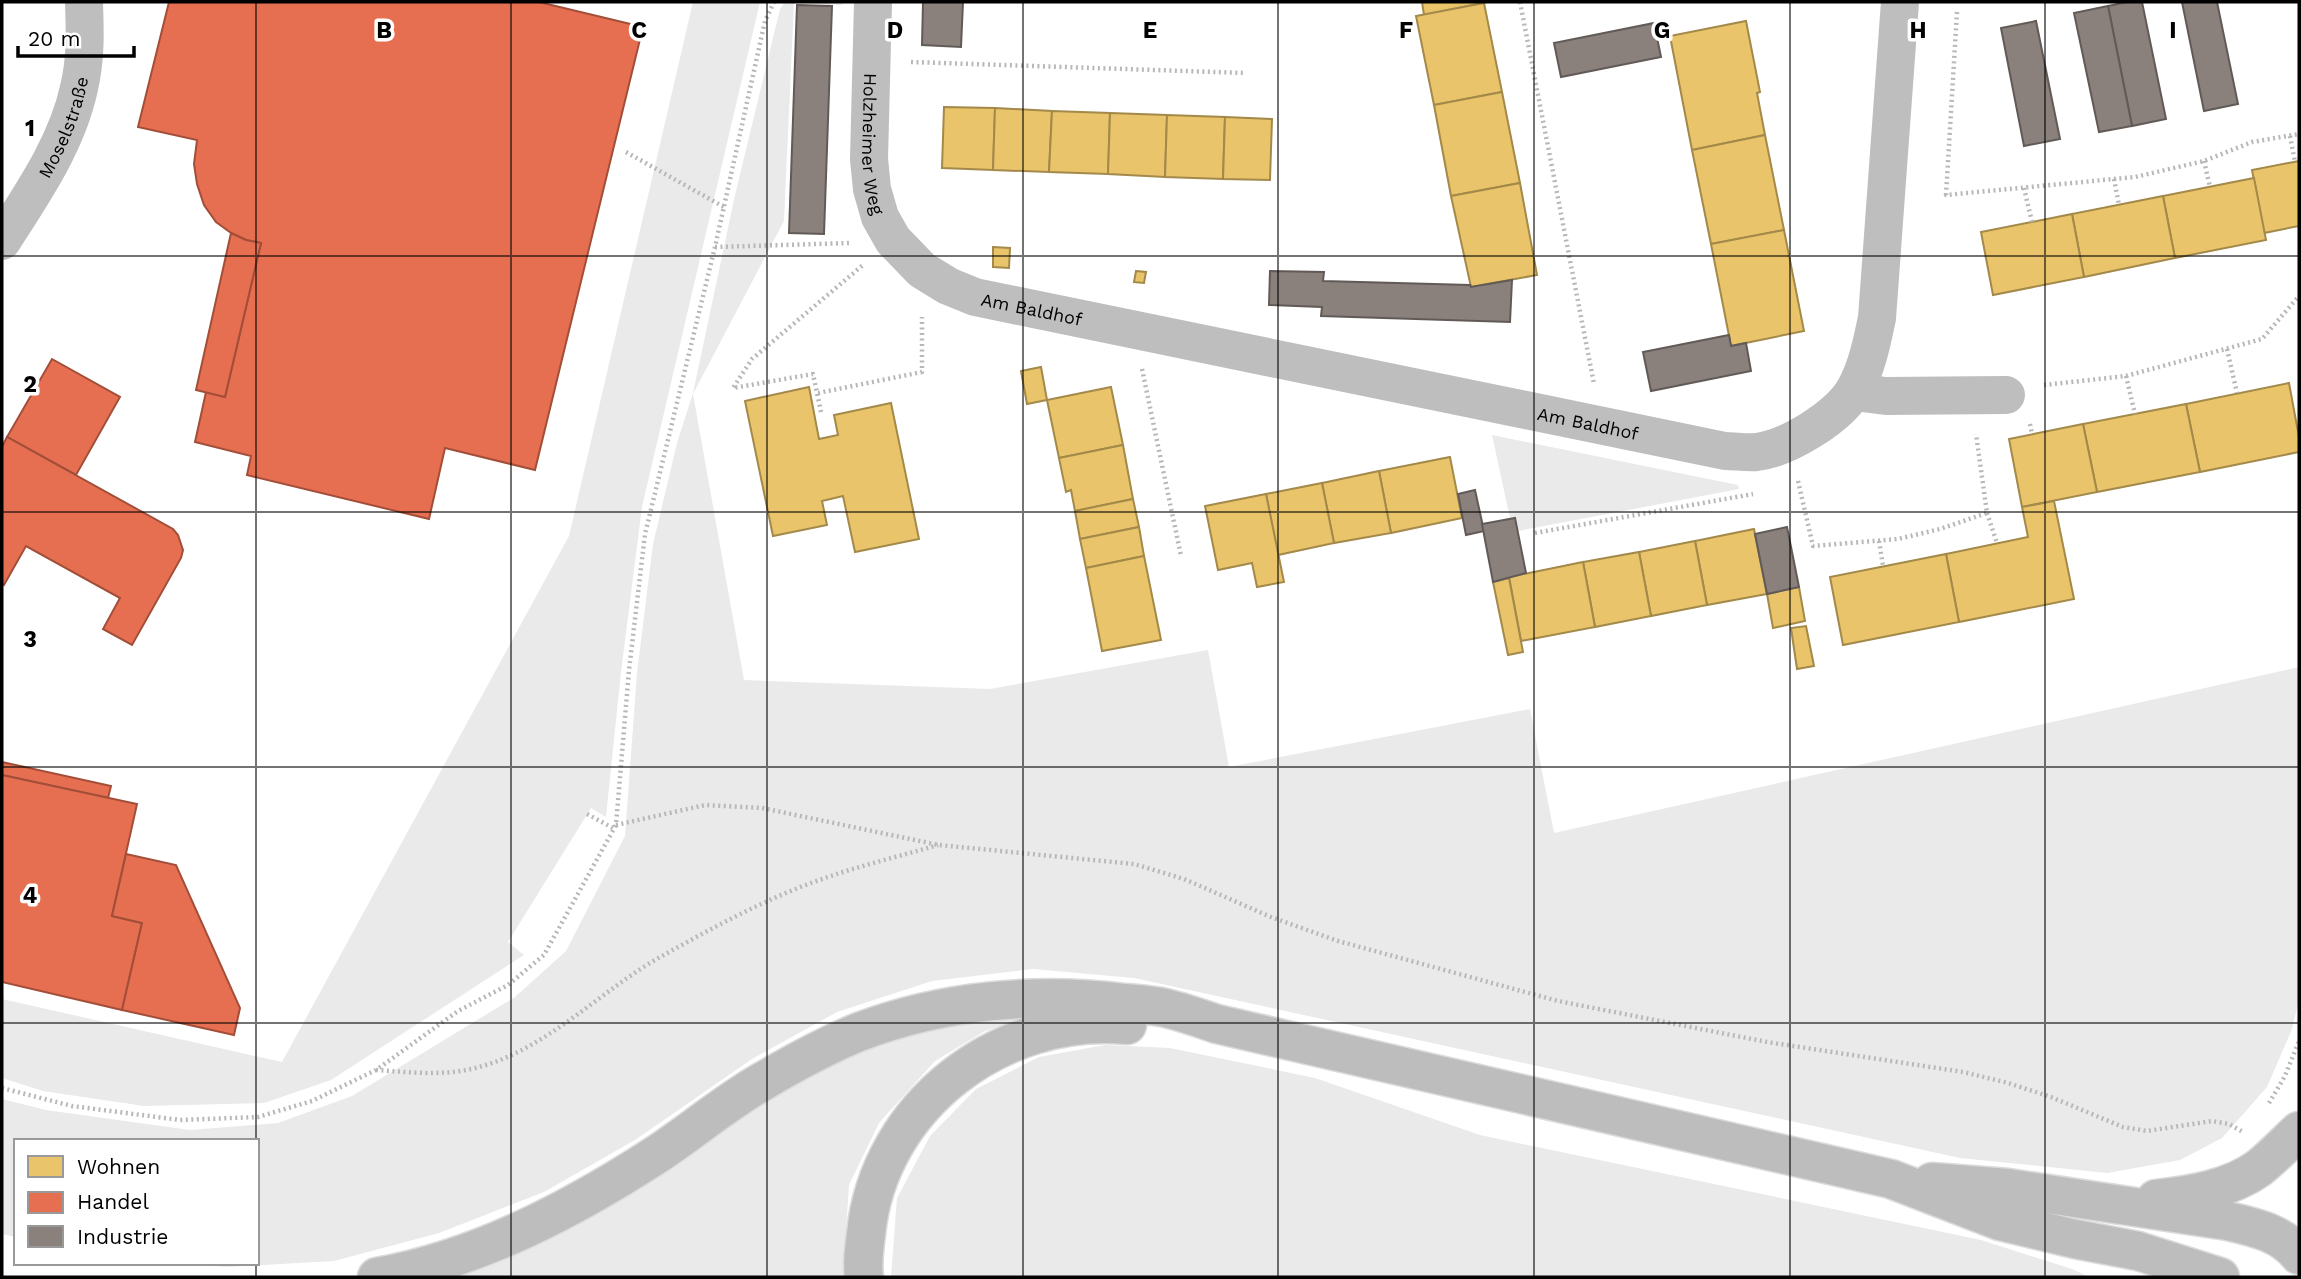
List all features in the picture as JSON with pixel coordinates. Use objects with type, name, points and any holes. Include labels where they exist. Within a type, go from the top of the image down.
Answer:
[{"type":"highway","points":[[377,1277],[466,1252],[534,1225],[596,1193],[658,1154],[757,1085],[859,1032],[917,1015],[973,1003],[1033,998],[1096,999],[1161,1007],[1217,1024],[1891,1179],[2000,1221],[2138,1251],[2220,1277]]},
{"type":"highway","points":[[864,1277],[868,1210],[886,1158],[911,1119],[944,1084],[993,1051],[1023,1038],[1066,1027],[1109,1023],[1156,1027],[1217,1024]]},
{"type":"highway","points":[[2119,1203],[2190,1195],[2236,1181],[2259,1168],[2299,1131]]},
{"type":"highway","points":[[1891,1179],[2008,1188],[2228,1221],[2257,1228],[2290,1243],[2299,1255]]},
{"type":"highway","points":[[2075,1239],[2132,1277]]},
{"type":"highway","points":[[2292,1277],[2299,1273]]},
{"type":"street","name":"Moselstraße","points":[[2,241],[48,166],[63,135],[79,88],[86,40],[84,2]]},
{"type":"street","name":"Holzheimer Weg","points":[[873,2],[869,159],[872,189],[880,218],[893,240],[922,270]]},
{"type":"street","name":"Am Baldhof","points":[[922,270],[948,286],[975,297],[1724,451],[1756,452],[1789,443],[1820,423],[1854,392],[1868,358],[1877,318],[1900,2]]},
{"type":"street","points":[[1854,392],[1886,396],[1988,395]]},
{"type":"path","points":[[2,1088],[72,1106],[180,1120],[258,1117],[312,1101],[376,1070],[458,1012],[508,985],[544,955],[615,827],[645,534],[715,247],[765,21],[774,2]]},
{"type":"path","points":[[1520,2],[1602,426]]},
{"type":"path","points":[[1957,12],[1946,195],[2148,175],[2204,161],[2252,142],[2299,134]]},
{"type":"path","points":[[872,61],[1246,73]]},
{"type":"path","points":[[2290,136],[2295,162]]},
{"type":"path","points":[[626,152],[724,207]]},
{"type":"path","points":[[2204,161],[2210,187]]},
{"type":"path","points":[[2114,178],[2119,205]]},
{"type":"path","points":[[2024,188],[2032,222]]},
{"type":"path","points":[[715,247],[893,240]]},
{"type":"path","points":[[821,412],[813,374],[733,388],[752,359],[893,240]]},
{"type":"path","points":[[818,394],[922,372],[922,270]]},
{"type":"path","points":[[1997,543],[1987,513],[1988,395],[2030,387],[2126,376],[2262,339],[2299,296]]},
{"type":"path","points":[[1134,330],[1181,556]]},
{"type":"path","points":[[2227,349],[2237,394]]},
{"type":"path","points":[[2126,376],[2135,414]]},
{"type":"path","points":[[1789,443],[1813,546],[1879,541],[1940,529],[1987,513]]},
{"type":"path","points":[[1535,533],[1764,492]]},
{"type":"path","points":[[1879,541],[1883,566]]},
{"type":"path","points":[[587,814],[615,827],[705,806],[762,808],[939,845],[1135,864],[1184,879],[1271,917],[1338,941],[1558,1001],[1767,1042],[1963,1072],[2051,1097],[2123,1127],[2147,1131],[2212,1121],[2229,1124],[2244,1132],[2247,1140]]},
{"type":"path","points":[[376,1070],[435,1073],[472,1069],[504,1057],[546,1036],[616,985],[661,957],[758,906],[825,877],[939,845]]},
{"type":"path","points":[[2263,1112],[2285,1076],[2299,1041]]},
{"type":"path","points":[[2244,1132],[2250,1125]]},
{"type":"shaded area","points":[[693,2],[760,2],[642,507],[606,817],[591,808],[508,942],[524,955],[331,1080],[264,1103],[144,1106],[43,1091],[2,1078],[2,999],[282,1062],[569,536]]},
{"type":"shaded area","points":[[785,2],[794,2],[784,221],[693,394],[744,680],[990,689],[1208,650],[1229,767],[1530,709],[1554,833],[2299,667],[2299,1000],[2292,1029],[2267,1087],[2222,1138],[2180,1160],[2107,1173],[1960,1158],[1134,978],[1033,969],[932,981],[837,1012],[752,1059],[635,1140],[544,1192],[439,1233],[334,1261],[226,1267],[200,1265],[259,1265],[259,1139],[14,1139],[14,1237],[2,1234],[2,1099],[46,1110],[190,1130],[278,1123],[352,1096],[515,997],[566,951],[625,836],[637,673],[653,544],[677,443],[693,393],[735,195],[780,9]]},
{"type":"shaded area","points":[[794,2],[842,2],[842,5]]},
{"type":"shaded area","points":[[1492,435],[1738,485],[1739,489],[1518,531],[1515,518],[1510,518]]},
{"type":"shaded area","points":[[1046,1011],[985,1031],[935,1061],[879,1123],[849,1185],[843,1277],[433,1277],[848,1053],[943,1025]]},
{"type":"shaded area","points":[[1105,1045],[1170,1048],[1315,1078],[1480,1135],[1981,1240],[2089,1277],[891,1277],[897,1198],[930,1136],[976,1089],[1039,1057]]},
{"type":"building: Wohnen","points":[[1422,2],[1488,2],[1424,15]]},
{"type":"building: Wohnen","points":[[1484,3],[1502,92],[1434,105],[1416,16]]},
{"type":"building: Wohnen","points":[[1746,21],[1760,92],[1757,93],[1765,135],[1692,150],[1670,36]]},
{"type":"building: Wohnen","points":[[1502,92],[1520,183],[1451,196],[1434,105]]},
{"type":"building: Wohnen","points":[[944,107],[995,108],[993,170],[942,168]]},
{"type":"building: Wohnen","points":[[995,108],[1052,111],[1049,172],[993,170]]},
{"type":"building: Wohnen","points":[[1052,111],[1110,113],[1108,174],[1049,172]]},
{"type":"building: Wohnen","points":[[1110,113],[1167,115],[1165,177],[1108,174]]},
{"type":"building: Wohnen","points":[[1167,115],[1225,117],[1223,179],[1165,177]]},
{"type":"building: Wohnen","points":[[1225,117],[1272,119],[1270,180],[1223,179]]},
{"type":"building: Wohnen","points":[[1765,135],[1784,230],[1711,244],[1692,150]]},
{"type":"building: Wohnen","points":[[2299,161],[2299,226],[2264,233],[2252,170]]},
{"type":"building: Wohnen","points":[[2254,178],[2266,240],[2175,258],[2163,196]]},
{"type":"building: Wohnen","points":[[1520,183],[1537,275],[1471,287],[1451,196]]},
{"type":"building: Wohnen","points":[[2163,196],[2175,258],[2084,277],[2072,214]]},
{"type":"building: Wohnen","points":[[2072,214],[2084,277],[1993,295],[1981,232]]},
{"type":"building: Wohnen","points":[[1784,230],[1804,331],[1731,346],[1711,244]]},
{"type":"building: Wohnen","points":[[993,247],[1010,248],[1009,268],[993,267]]},
{"type":"building: Wohnen","points":[[1136,271],[1146,272],[1144,283],[1134,282]]},
{"type":"building: Wohnen","points":[[1041,367],[1047,400],[1027,404],[1021,371]]},
{"type":"building: Wohnen","points":[[2289,383],[2299,437],[2299,452],[2200,472],[2186,404]]},
{"type":"building: Wohnen","points":[[809,387],[819,439],[838,435],[834,415],[891,403],[919,539],[855,552],[843,496],[822,501],[827,525],[773,536],[745,401]]},
{"type":"building: Wohnen","points":[[1111,387],[1123,445],[1059,458],[1047,400]]},
{"type":"building: Wohnen","points":[[2186,404],[2200,472],[2097,492],[2083,424]]},
{"type":"building: Wohnen","points":[[2083,424],[2097,492],[2022,507],[2009,439]]},
{"type":"building: Wohnen","points":[[1123,445],[1133,499],[1075,511],[1071,490],[1066,492],[1059,458]]},
{"type":"building: Wohnen","points":[[1450,457],[1462,518],[1391,533],[1379,471]]},
{"type":"building: Wohnen","points":[[1379,471],[1391,533],[1334,543],[1322,483]]},
{"type":"building: Wohnen","points":[[1322,483],[1334,543],[1278,555],[1266,494]]},
{"type":"building: Wohnen","points":[[1266,494],[1284,582],[1257,587],[1252,563],[1218,570],[1205,506]]},
{"type":"building: Wohnen","points":[[1133,499],[1139,527],[1080,539],[1075,511]]},
{"type":"building: Wohnen","points":[[2054,501],[2074,599],[1959,622],[1946,554],[2028,537],[2022,507]]},
{"type":"building: Wohnen","points":[[1139,527],[1144,556],[1086,568],[1080,539]]},
{"type":"building: Wohnen","points":[[1754,529],[1767,594],[1707,605],[1695,541]]},
{"type":"building: Wohnen","points":[[1695,541],[1707,605],[1651,616],[1639,552]]},
{"type":"building: Wohnen","points":[[1639,552],[1651,616],[1595,627],[1583,562]]},
{"type":"building: Wohnen","points":[[1946,554],[1959,622],[1843,645],[1830,577]]},
{"type":"building: Wohnen","points":[[1144,556],[1161,640],[1102,651],[1086,568]]},
{"type":"building: Wohnen","points":[[1583,562],[1595,627],[1521,641],[1509,577]]},
{"type":"building: Wohnen","points":[[1509,578],[1523,652],[1508,655],[1493,582]]},
{"type":"building: Wohnen","points":[[1799,587],[1805,621],[1773,628],[1767,594]]},
{"type":"building: Wohnen","points":[[1806,626],[1814,666],[1797,669],[1791,628]]},
{"type":"building: Handel","points":[[169,2],[539,2],[643,27],[535,470],[445,448],[429,519],[247,475],[251,456],[195,442],[206,392],[225,397],[261,243],[231,233],[216,222],[204,205],[194,164],[197,140],[138,127]]},
{"type":"building: Handel","points":[[231,233],[261,243],[225,397],[196,390]]},
{"type":"building: Handel","points":[[52,359],[120,397],[76,475],[7,437]]},
{"type":"building: Handel","points":[[7,437],[173,529],[178,535],[183,550],[181,558],[132,645],[103,629],[120,598],[26,546],[4,585],[2,584],[2,447]]},
{"type":"building: Handel","points":[[2,762],[111,786],[108,798],[2,775]]},
{"type":"building: Handel","points":[[2,775],[137,804],[112,916],[142,923],[122,1010],[2,982]]},
{"type":"building: Handel","points":[[126,854],[176,865],[240,1008],[234,1035],[122,1010],[142,923],[112,916]]},
{"type":"building: Industrie","points":[[923,2],[963,2],[961,47],[922,45]]},
{"type":"building: Industrie","points":[[2142,2],[2166,119],[2132,126],[2108,6]]},
{"type":"building: Industrie","points":[[2182,2],[2217,2],[2238,104],[2204,111]]},
{"type":"building: Industrie","points":[[797,5],[832,6],[824,234],[789,233]]},
{"type":"building: Industrie","points":[[2108,6],[2132,126],[2099,132],[2074,13]]},
{"type":"building: Industrie","points":[[2036,21],[2060,139],[2024,146],[2001,28]]},
{"type":"building: Industrie","points":[[1654,23],[1661,57],[1561,77],[1554,43]]},
{"type":"building: Industrie","points":[[1270,271],[1324,272],[1323,281],[1471,287],[1512,280],[1510,322],[1321,316],[1322,307],[1269,305]]},
{"type":"building: Industrie","points":[[1729,335],[1731,346],[1746,343],[1751,371],[1651,391],[1643,352]]},
{"type":"building: Industrie","points":[[1475,490],[1484,531],[1466,535],[1458,494]]},
{"type":"building: Industrie","points":[[1515,518],[1526,573],[1493,582],[1482,524]]},
{"type":"building: Industrie","points":[[1787,527],[1799,587],[1767,594],[1755,534]]}]
